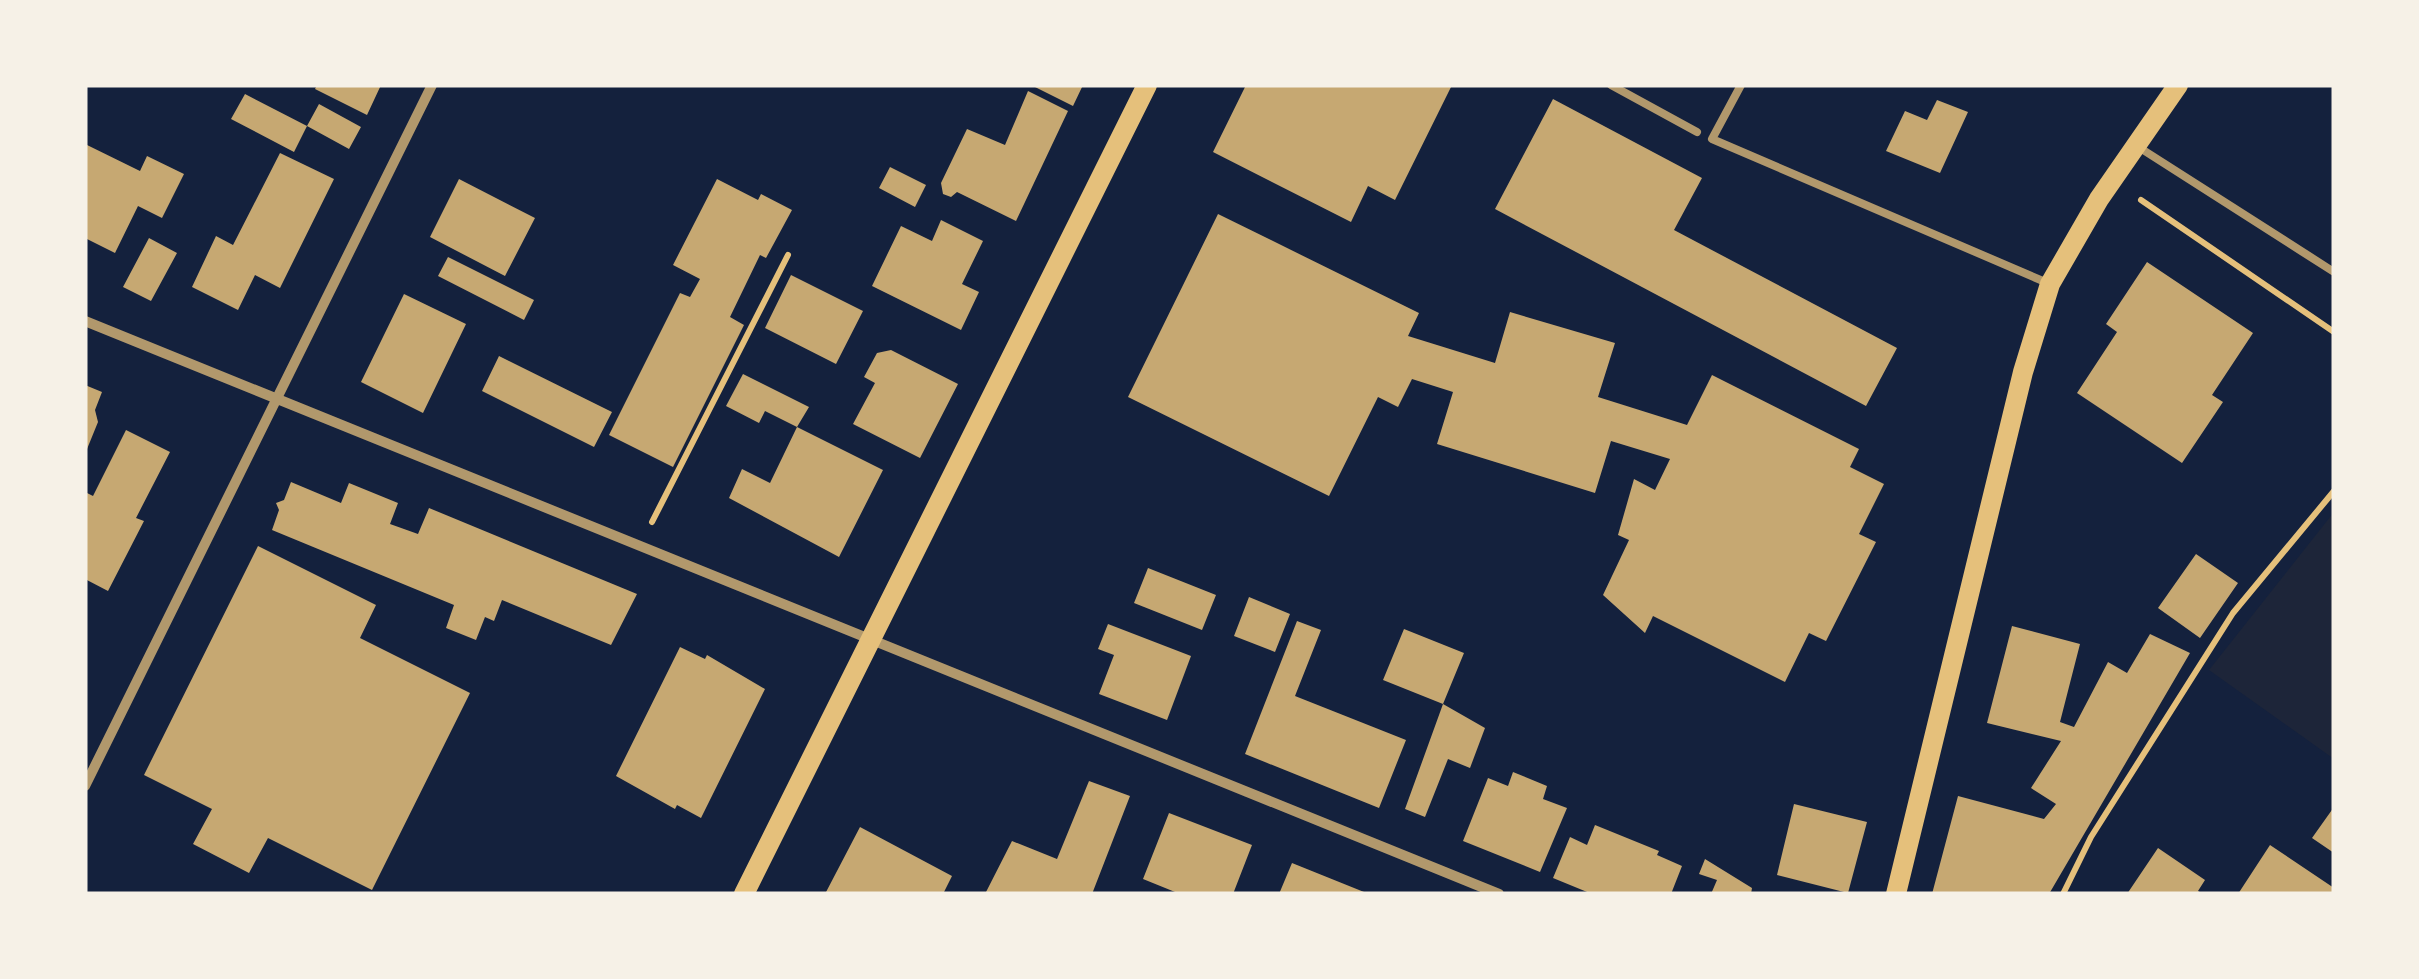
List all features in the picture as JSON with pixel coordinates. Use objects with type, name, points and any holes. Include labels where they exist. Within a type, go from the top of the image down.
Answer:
[{"type":"main road","points":[[744,894],[1147,85]]},
{"type":"main road","points":[[1896,894],[2023,372],[2050,284],[2112,180],[2178,85]]},
{"type":"street","points":[[85,786],[432,85]]},
{"type":"street","points":[[85,321],[1499,894]]},
{"type":"lane","points":[[1610,85],[1698,132]]},
{"type":"lane","points":[[1741,85],[1712,139],[2050,284]]},
{"type":"lane","points":[[2136,146],[2334,272]]},
{"type":"path","points":[[2112,180],[2334,332]]},
{"type":"path","points":[[640,545],[788,255]]},
{"type":"path","points":[[2063,894],[2091,837],[2233,614],[2334,490]]},
{"type":"shaded area","points":[[2334,512],[2334,759],[2209,670]]},
{"type":"building","points":[[317,85],[381,85],[367,115],[315,89]]},
{"type":"building","points":[[1031,85],[1083,85],[1073,106]]},
{"type":"building","points":[[1246,85],[1452,85],[1395,200],[1368,186],[1351,222],[1213,152]]},
{"type":"building","points":[[1028,91],[1068,111],[1016,221],[957,192],[951,197],[943,194],[941,183],[967,129],[1005,145]]},
{"type":"building","points":[[245,94],[307,126],[294,152],[231,119]]},
{"type":"building","points":[[1553,99],[1702,178],[1674,230],[1897,348],[1866,406],[1495,209]]},
{"type":"building","points":[[1937,100],[1968,112],[1940,173],[1886,151],[1905,111],[1927,120]]},
{"type":"building","points":[[319,104],[361,127],[349,149],[307,126]]},
{"type":"building","points":[[85,144],[140,171],[147,156],[184,174],[162,218],[138,206],[115,253],[85,238]]},
{"type":"building","points":[[280,153],[334,179],[280,288],[255,275],[238,310],[192,287],[216,236],[233,245]]},
{"type":"building","points":[[890,167],[926,185],[915,207],[879,188]]},
{"type":"building","points":[[459,179],[535,218],[505,276],[430,237]]},
{"type":"building","points":[[717,179],[758,200],[761,194],[792,210],[766,258],[760,255],[730,317],[744,325],[673,467],[609,435],[680,293],[690,297],[700,279],[673,265]]},
{"type":"building","points":[[1218,214],[1419,313],[1408,336],[1495,363],[1510,312],[1615,343],[1598,397],[1687,425],[1712,375],[1859,449],[1850,467],[1884,484],[1859,534],[1876,542],[1826,641],[1809,633],[1785,682],[1653,616],[1645,633],[1603,595],[1629,540],[1618,535],[1634,479],[1655,490],[1670,459],[1611,441],[1595,493],[1437,444],[1453,392],[1412,379],[1398,407],[1378,397],[1329,496],[1128,397]]},
{"type":"building","points":[[941,220],[983,241],[962,284],[979,292],[961,330],[872,286],[901,226],[932,241]]},
{"type":"building","points":[[149,238],[177,253],[151,301],[123,287]]},
{"type":"building","points":[[448,257],[534,300],[524,320],[438,276]]},
{"type":"building","points":[[2147,262],[2253,333],[2212,395],[2223,402],[2182,463],[2077,393],[2117,332],[2106,324]]},
{"type":"building","points":[[791,275],[863,311],[836,364],[765,328]]},
{"type":"building","points":[[404,294],[466,324],[423,413],[361,382]]},
{"type":"building","points":[[891,350],[958,384],[920,458],[853,424],[875,383],[864,377],[877,353]]},
{"type":"building","points":[[499,356],[612,412],[594,447],[482,391]]},
{"type":"building","points":[[743,374],[809,407],[797,427],[765,411],[759,423],[726,406]]},
{"type":"building","points":[[85,385],[102,392],[95,410],[98,422],[85,454]]},
{"type":"building","points":[[797,427],[883,470],[839,557],[729,498],[742,469],[770,483]]},
{"type":"building","points":[[126,430],[170,452],[136,518],[144,521],[108,591],[85,579],[85,492],[93,496]]},
{"type":"building","points":[[291,482],[341,503],[349,483],[398,503],[390,524],[418,534],[429,508],[637,594],[611,645],[502,600],[494,621],[485,617],[476,640],[446,628],[454,605],[272,530],[279,510],[276,503],[284,500]]},
{"type":"building","points":[[258,546],[376,605],[360,638],[470,693],[372,890],[268,838],[249,873],[193,844],[212,809],[144,775]]},
{"type":"building","points":[[2196,554],[2238,583],[2200,638],[2158,608]]},
{"type":"building","points":[[1148,568],[1216,595],[1202,630],[1134,603]]},
{"type":"building","points":[[1249,597],[1290,614],[1275,652],[1234,636]]},
{"type":"building","points":[[1297,621],[1321,630],[1295,696],[1406,740],[1379,808],[1245,754]]},
{"type":"building","points":[[1108,624],[1191,656],[1167,720],[1099,694],[1114,655],[1098,649]]},
{"type":"building","points":[[2012,626],[2080,644],[2060,722],[2074,727],[2108,662],[2127,673],[2150,634],[2190,653],[2049,894],[1932,894],[1958,796],[2044,819],[2056,804],[2031,788],[2061,741],[1987,723]]},
{"type":"building","points":[[1404,629],[1464,653],[1443,704],[1383,680]]},
{"type":"building","points":[[680,647],[705,659],[707,655],[765,689],[701,818],[677,805],[675,809],[616,776]]},
{"type":"building","points":[[1443,704],[1485,728],[1470,768],[1448,759],[1425,817],[1405,809]]},
{"type":"building","points":[[1513,772],[1547,786],[1543,799],[1567,808],[1540,872],[1463,841],[1488,778],[1508,786]]},
{"type":"building","points":[[1089,781],[1130,796],[1092,894],[985,894],[1012,841],[1057,859]]},
{"type":"building","points":[[1794,804],[1867,822],[1848,893],[1777,875]]},
{"type":"building","points":[[2334,807],[2334,853],[2312,838]]},
{"type":"building","points":[[1169,813],[1252,845],[1233,894],[1180,894],[1143,879]]},
{"type":"building","points":[[1595,825],[1659,851],[1657,855],[1682,866],[1671,894],[1592,894],[1553,878],[1570,837],[1587,845]]},
{"type":"building","points":[[860,827],[952,876],[943,894],[825,894]]},
{"type":"building","points":[[2270,845],[2334,888],[2334,894],[2238,894]]},
{"type":"building","points":[[2158,848],[2205,880],[2198,891],[2203,894],[2127,894]]},
{"type":"building","points":[[1705,859],[1752,888],[1751,894],[1711,894],[1717,880],[1699,874]]},
{"type":"building","points":[[1292,863],[1369,894],[1279,894]]}]
